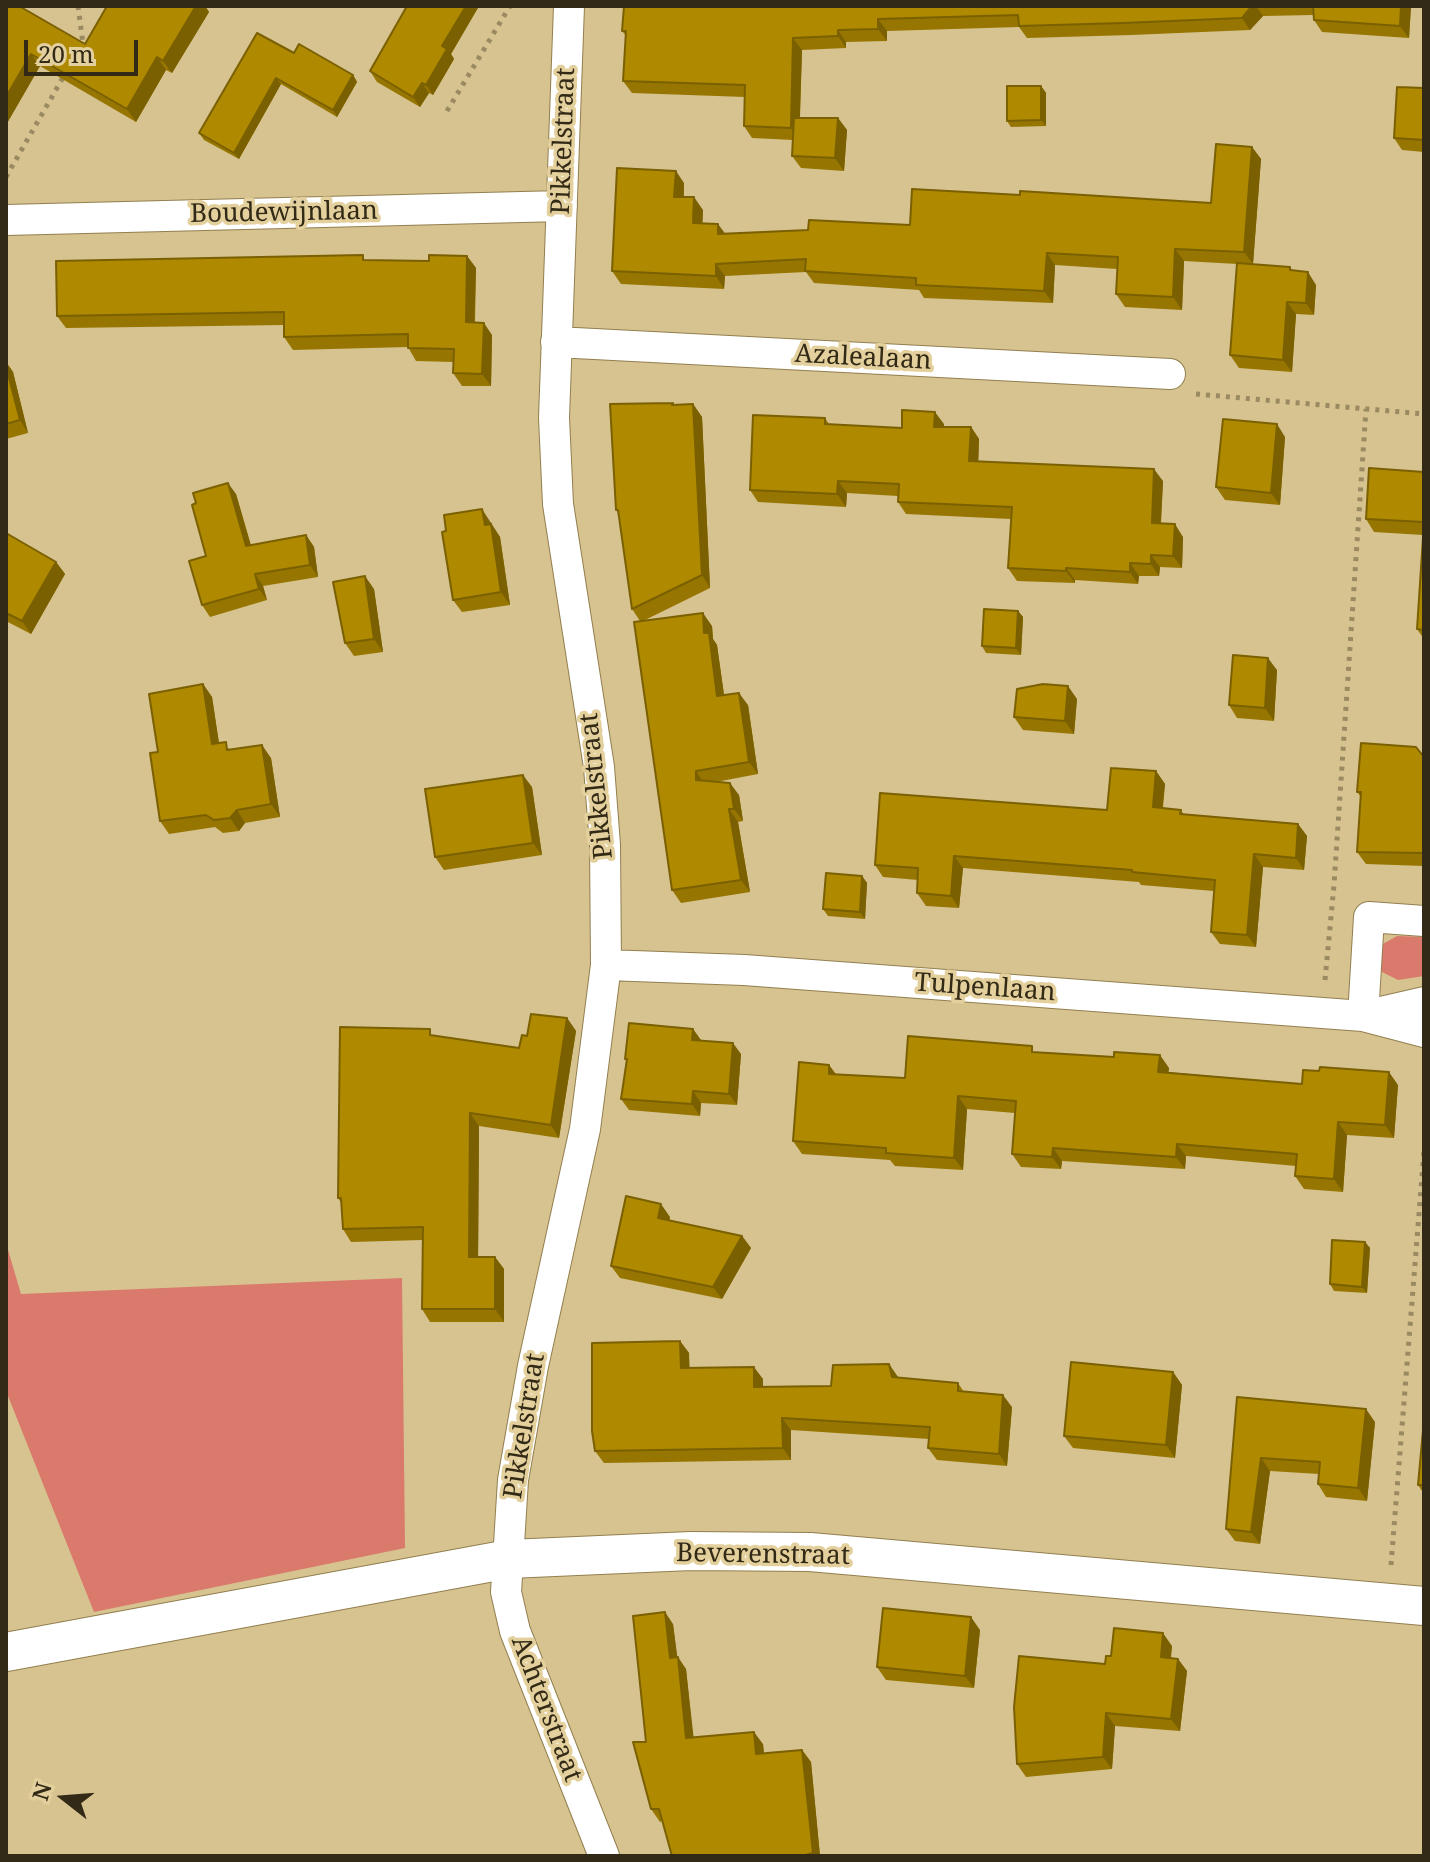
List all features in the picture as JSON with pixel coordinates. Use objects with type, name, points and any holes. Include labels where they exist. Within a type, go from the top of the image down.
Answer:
[{"type":"street","name":"Pikkelstraat","points":[[509,1559],[513,1480],[533,1366],[585,1129],[606,965],[605,845],[599,767],[558,504],[554,418],[569,6]]},
{"type":"street","name":"Boudewijnlaan","points":[[6,220],[562,206]]},
{"type":"street","name":"Azalealaan","points":[[556,342],[1170,374]]},
{"type":"street","points":[[1363,1016],[1369,917],[1424,921]]},
{"type":"street","name":"Tulpenlaan","points":[[606,965],[759,971],[1363,1016],[1424,1032]]},
{"type":"street","name":"Tulpenlaan","points":[[1363,1016],[1424,1002]]},
{"type":"street","name":"Beverenstraat","points":[[6,1652],[509,1559],[691,1551],[810,1552],[1406,1604]]},
{"type":"street","name":"Achterstraat","points":[[509,1559],[506,1592],[515,1631],[604,1856]]},
{"type":"path","points":[[75,57],[83,44],[78,6]]},
{"type":"path","points":[[447,111],[510,6]]},
{"type":"path","points":[[6,177],[67,71]]},
{"type":"path","points":[[1170,374],[1198,395],[1424,414]]},
{"type":"path","points":[[1322,1013],[1335,869],[1366,409]]},
{"type":"path","points":[[1406,1604],[1424,1151]]},
{"type":"shaded area","points":[[1397,936],[1424,937],[1424,976],[1398,980],[1382,972],[1378,964],[1381,945]]},
{"type":"shaded area","points":[[6,1243],[21,1294],[402,1278],[405,1548],[94,1612],[6,1391]]},
{"type":"building","points":[[6,6],[19,6],[85,44],[107,6],[196,6],[163,61],[157,57],[127,109],[31,54],[6,97]]},
{"type":"building","points":[[407,6],[466,6],[442,46],[447,49],[426,85],[422,83],[413,97],[370,71]]},
{"type":"building","points":[[624,6],[1252,6],[1242,18],[1123,23],[1019,26],[1018,15],[878,19],[878,29],[838,30],[838,36],[793,38],[791,128],[744,126],[745,85],[623,81]]},
{"type":"building","points":[[1313,6],[1401,6],[1400,26],[1314,20]]},
{"type":"building","points":[[257,33],[294,53],[299,44],[353,75],[333,110],[276,78],[234,153],[199,133]]},
{"type":"building","points":[[1007,86],[1041,86],[1041,120],[1007,121]]},
{"type":"building","points":[[1397,87],[1424,88],[1424,140],[1394,138]]},
{"type":"building","points":[[794,118],[838,118],[835,158],[792,156]]},
{"type":"building","points":[[1216,144],[1252,147],[1244,252],[1175,249],[1173,297],[1116,294],[1118,257],[1047,253],[1044,291],[916,285],[916,278],[805,271],[806,259],[716,264],[716,276],[612,271],[617,168],[676,171],[674,197],[694,197],[693,223],[718,224],[718,234],[808,230],[809,220],[910,225],[912,189],[1020,195],[1020,191],[1211,203]]},
{"type":"building","points":[[363,255],[363,260],[429,261],[429,255],[467,256],[466,322],[484,323],[482,374],[453,373],[454,349],[408,348],[408,334],[284,337],[284,312],[57,316],[56,261]]},
{"type":"building","points":[[1237,263],[1290,267],[1290,270],[1308,272],[1306,303],[1287,302],[1283,360],[1230,355]]},
{"type":"building","points":[[6,366],[20,420],[6,424]]},
{"type":"building","points":[[610,404],[693,404],[702,575],[632,609],[616,510]]},
{"type":"building","points":[[902,410],[935,412],[934,427],[971,427],[969,461],[1154,469],[1152,523],[1175,524],[1173,556],[1151,555],[1151,564],[1130,563],[1130,572],[1008,568],[1012,507],[898,502],[899,484],[838,481],[837,494],[750,490],[753,415],[825,418],[825,424],[902,428]]},
{"type":"building","points":[[1223,419],[1277,424],[1271,493],[1216,487]]},
{"type":"building","points":[[1369,468],[1424,472],[1424,522],[1366,519]]},
{"type":"building","points":[[228,483],[246,546],[306,535],[310,565],[255,574],[259,589],[202,605],[189,561],[206,556],[192,505],[196,503],[193,493]]},
{"type":"building","points":[[482,509],[485,525],[491,524],[501,592],[453,600],[442,532],[446,531],[444,515]]},
{"type":"building","points":[[1424,522],[1424,630],[1417,629]]},
{"type":"building","points":[[6,533],[56,562],[22,621],[6,613]]},
{"type":"building","points":[[365,576],[374,639],[345,643],[333,582]]},
{"type":"building","points":[[984,609],[1018,611],[1016,648],[982,646]]},
{"type":"building","points":[[703,613],[704,633],[709,633],[717,696],[739,693],[749,762],[696,771],[696,780],[730,783],[734,809],[729,809],[741,880],[672,890],[634,622]]},
{"type":"building","points":[[1233,655],[1268,658],[1265,708],[1229,705]]},
{"type":"building","points":[[203,684],[212,744],[226,742],[227,750],[262,745],[271,804],[237,810],[230,818],[214,820],[206,815],[160,821],[150,753],[158,752],[149,694]]},
{"type":"building","points":[[1043,684],[1068,686],[1065,721],[1014,717],[1017,689]]},
{"type":"building","points":[[1361,743],[1416,747],[1424,757],[1424,853],[1357,852]]},
{"type":"building","points":[[1111,768],[1156,771],[1153,807],[1181,810],[1180,814],[1298,824],[1296,858],[1254,854],[1247,935],[1211,932],[1215,880],[954,856],[951,896],[917,893],[918,868],[875,865],[880,793],[1107,810]]},
{"type":"building","points":[[523,775],[533,843],[435,857],[425,789]]},
{"type":"building","points":[[826,873],[862,876],[860,912],[823,909]]},
{"type":"building","points":[[531,1014],[567,1018],[551,1125],[470,1113],[469,1257],[495,1257],[495,1309],[422,1309],[423,1227],[343,1229],[341,1198],[338,1198],[340,1027],[430,1029],[430,1035],[519,1048],[522,1035],[527,1036]]},
{"type":"building","points":[[629,1023],[693,1029],[692,1040],[733,1043],[729,1094],[693,1091],[692,1104],[621,1099]]},
{"type":"building","points":[[908,1036],[1032,1046],[1032,1052],[1114,1057],[1114,1052],[1160,1055],[1158,1072],[1302,1084],[1303,1070],[1319,1071],[1320,1067],[1389,1072],[1385,1125],[1338,1122],[1334,1179],[1295,1176],[1297,1154],[1177,1144],[1176,1157],[1053,1148],[1052,1157],[1012,1154],[1016,1101],[958,1096],[954,1158],[886,1153],[886,1148],[793,1141],[799,1062],[829,1065],[829,1074],[905,1078]]},
{"type":"building","points":[[626,1196],[661,1204],[658,1218],[742,1236],[713,1287],[611,1266]]},
{"type":"building","points":[[1332,1240],[1365,1242],[1362,1287],[1330,1284]]},
{"type":"building","points":[[680,1341],[681,1368],[754,1367],[754,1387],[831,1386],[833,1365],[889,1364],[892,1377],[958,1383],[958,1391],[1003,1395],[999,1454],[928,1448],[930,1427],[782,1418],[783,1448],[595,1451],[592,1431],[592,1343]]},
{"type":"building","points":[[1071,1362],[1173,1372],[1166,1445],[1064,1436]]},
{"type":"building","points":[[1237,1397],[1366,1409],[1358,1488],[1318,1484],[1320,1462],[1261,1458],[1251,1532],[1226,1529]]},
{"type":"building","points":[[1424,1419],[1424,1485],[1418,1485]]},
{"type":"building","points":[[883,1608],[971,1617],[965,1676],[877,1667]]},
{"type":"building","points":[[665,1612],[670,1658],[678,1657],[686,1738],[754,1732],[756,1754],[802,1750],[813,1853],[802,1856],[672,1856],[659,1809],[651,1809],[633,1742],[646,1742],[633,1616]]},
{"type":"building","points":[[1114,1628],[1163,1633],[1161,1657],[1178,1659],[1171,1719],[1106,1713],[1103,1757],[1017,1764],[1014,1707],[1019,1656],[1105,1664],[1106,1656],[1111,1656]]}]
